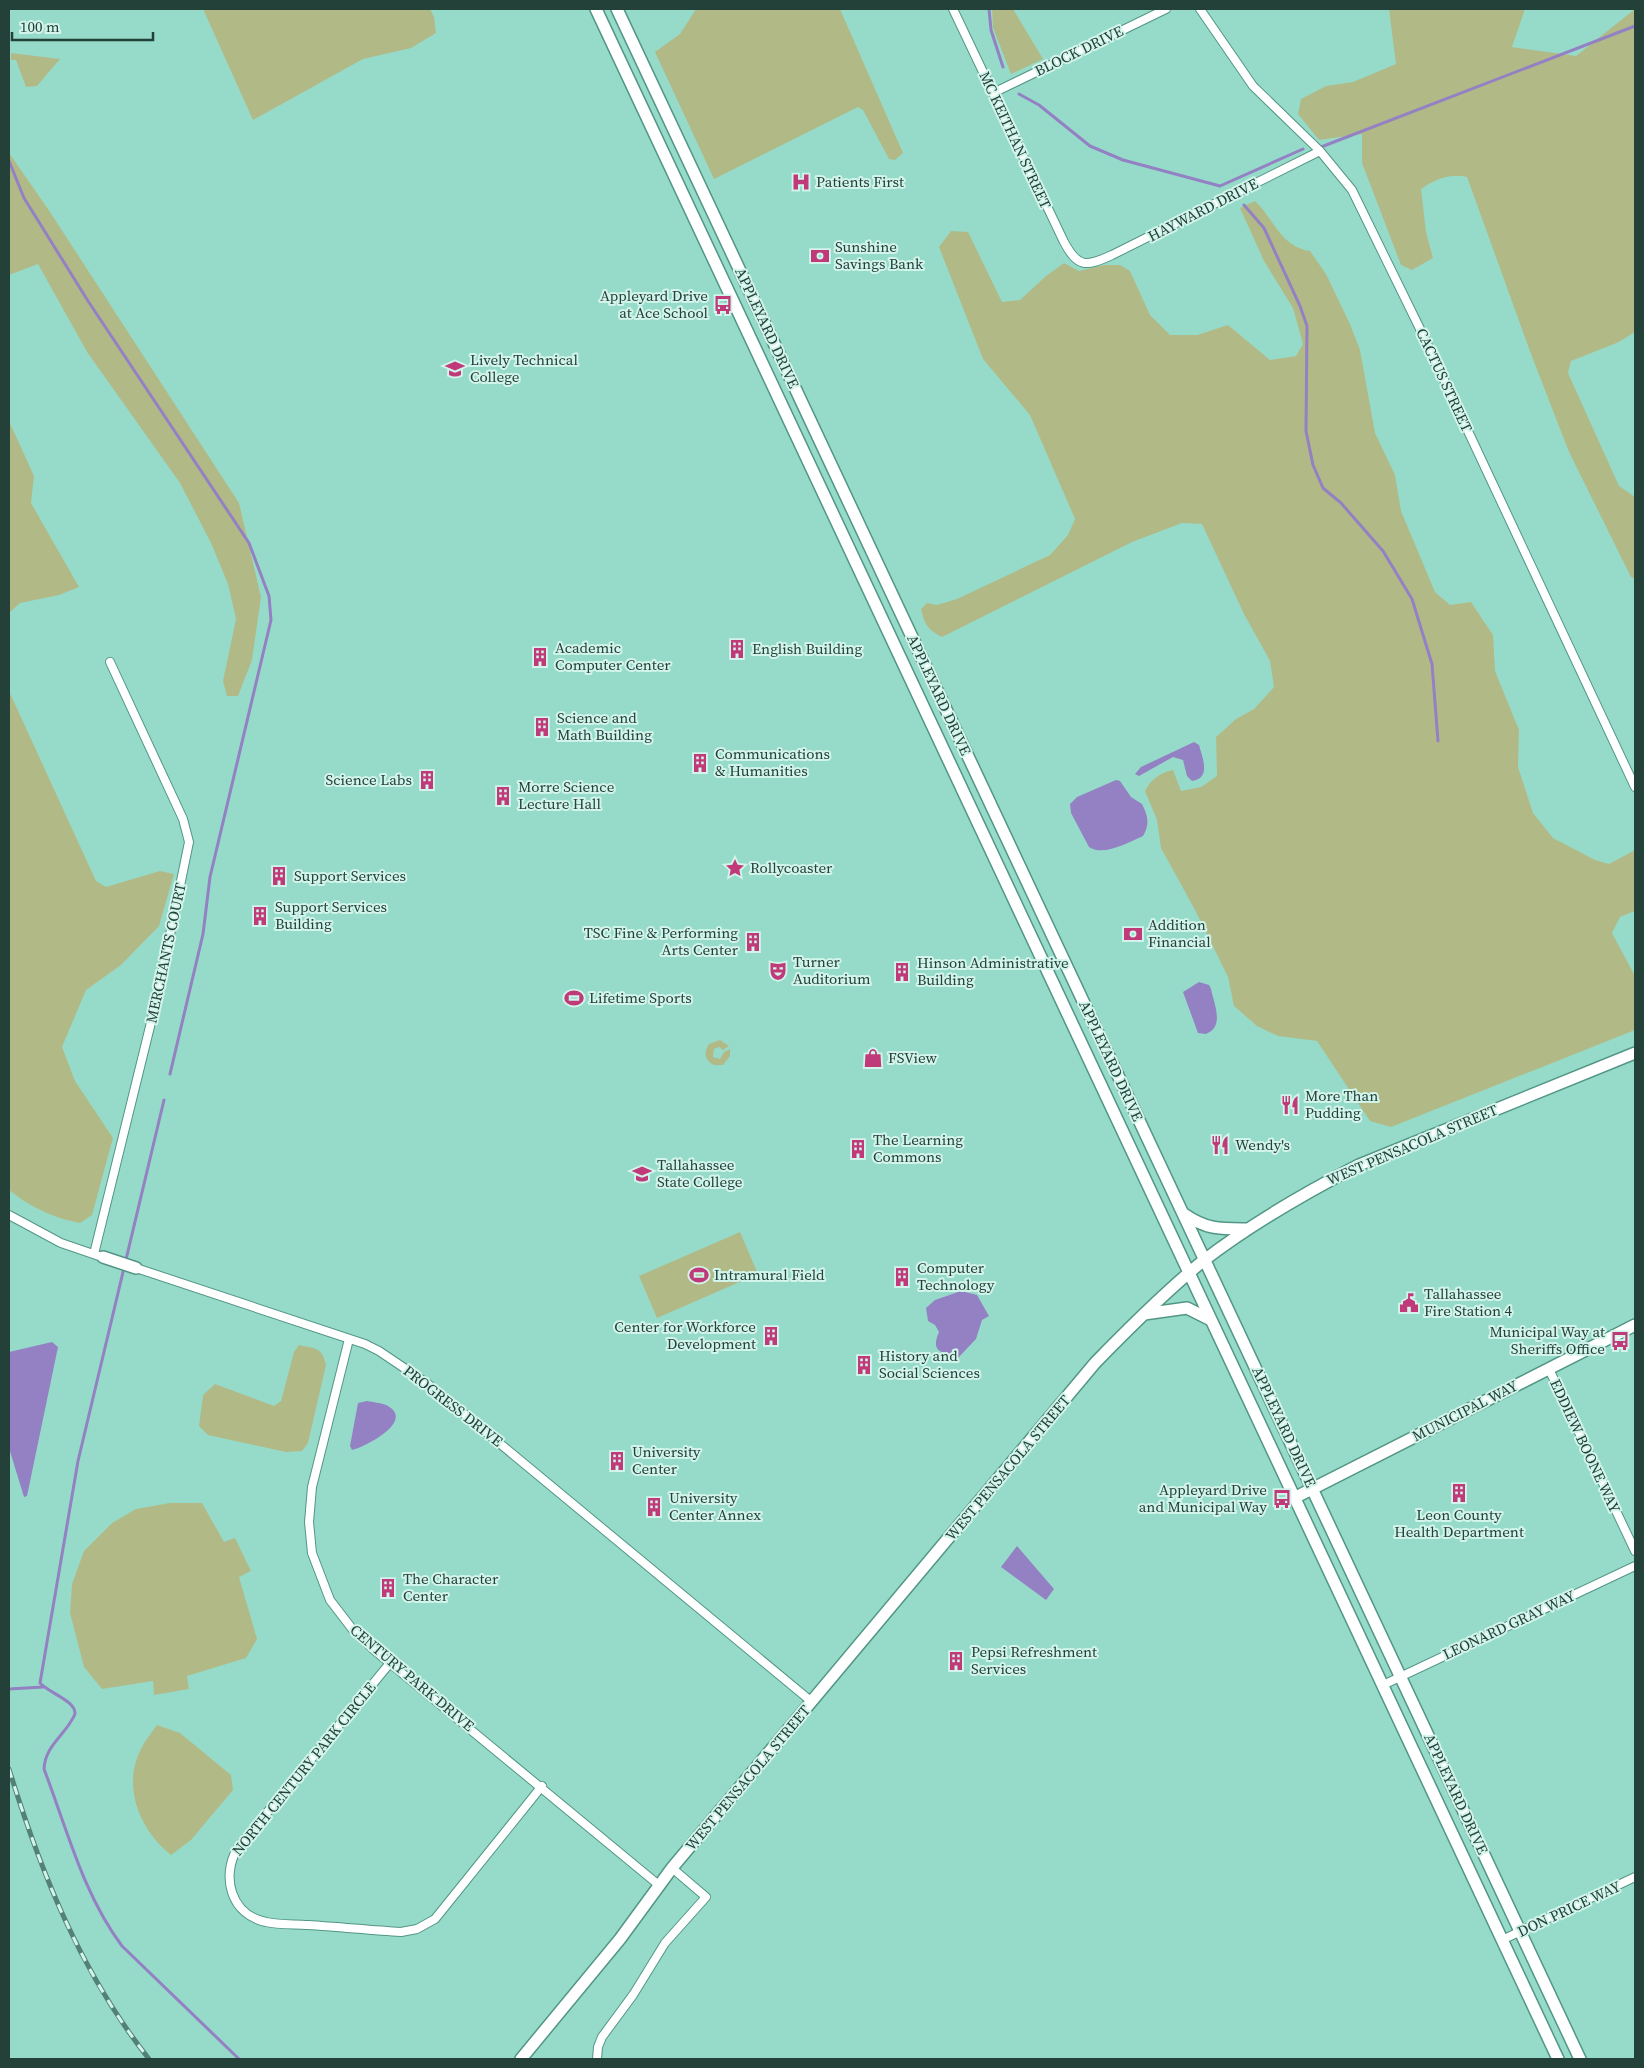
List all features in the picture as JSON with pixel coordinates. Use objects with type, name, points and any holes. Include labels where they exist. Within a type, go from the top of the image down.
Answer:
[{"type":"main road","name":"APPLEYARD DRIVE","points":[[596,9],[1188,1273],[1559,2059]]},
{"type":"main road","name":"APPLEYARD DRIVE","points":[[617,9],[1578,2055]]},
{"type":"main road","points":[[730,294],[747,286]]},
{"type":"main road","points":[[836,520],[854,512]]},
{"type":"main road","points":[[932,723],[949,715]]},
{"type":"main road","points":[[1018,910],[1036,901]]},
{"type":"main road","points":[[1080,1041],[1094,1024]]},
{"type":"main road","name":"WEST PENSACOLA STREET","points":[[521,2059],[620,1939],[672,1868],[1095,1363],[1188,1273],[1248,1229],[1305,1193],[1359,1165],[1635,1053]]},
{"type":"main road","points":[[1183,1214],[1203,1226],[1214,1229],[1248,1229]]},
{"type":"main road","name":"PROGRESS DRIVE","points":[[99,1256],[136,1268]]},
{"type":"main road","points":[[1144,1314],[1187,1308],[1211,1321]]},
{"type":"main road","name":"MUNICIPAL WAY","points":[[1294,1498],[1635,1325]]},
{"type":"main road","points":[[1559,2059],[1578,2055]]},
{"type":"street","name":"MC KEITHAN STREET","points":[[953,9],[1064,242],[1073,258],[1085,264]]},
{"type":"street","name":"BLOCK DRIVE","points":[[993,93],[1166,9]]},
{"type":"street","name":"CACTUS STREET","points":[[1200,9],[1253,86],[1320,151],[1342,176],[1367,219],[1635,786]]},
{"type":"street","name":"HAYWARD DRIVE","points":[[1085,264],[1094,263],[1112,255],[1320,151]]},
{"type":"street","name":"MERCHANTS COURT","points":[[99,1256],[157,998],[189,842],[183,819],[110,662]]},
{"type":"street","name":"PROGRESS DRIVE","points":[[9,1215],[61,1242],[99,1256]]},
{"type":"street","name":"PROGRESS DRIVE","points":[[136,1268],[349,1339],[379,1351],[428,1384],[812,1702]]},
{"type":"street","name":"CENTURY PARK DRIVE","points":[[349,1339],[312,1487],[309,1507],[311,1546],[315,1565],[330,1600],[353,1630],[390,1663],[542,1786],[660,1886]]},
{"type":"street","name":"EDDIEW BOONE WAY","points":[[1548,1369],[1635,1551]]},
{"type":"street","name":"LEONARD GRAY WAY","points":[[1382,1685],[1635,1566]]},
{"type":"street","name":"NORTH CENTURY PARK CIRCLE","points":[[390,1663],[237,1849],[230,1861],[229,1880],[232,1893],[240,1907],[250,1916],[265,1922],[396,1931],[422,1927],[435,1919],[542,1786]]},
{"type":"street","points":[[597,2059],[598,2047],[602,2037],[633,1995],[666,1943],[706,1896],[672,1868]]},
{"type":"street","name":"DON PRICE WAY","points":[[1502,1940],[1635,1877]]},
{"type":"green space","points":[[203,9],[430,9],[434,17],[436,33],[411,48],[363,59],[253,120]]},
{"type":"green space","points":[[696,9],[840,9],[903,153],[895,160],[889,159],[863,110],[858,107],[714,179],[655,52],[680,34]]},
{"type":"green space","points":[[992,9],[1013,9],[1043,59],[1011,74],[993,28]]},
{"type":"green space","points":[[1389,9],[1525,9],[1512,47],[1576,56],[1635,9],[1635,332],[1619,342],[1571,361],[1568,373],[1619,486],[1635,497],[1635,579],[1631,577],[1569,452],[1531,354],[1467,177],[1443,178],[1421,189],[1426,232],[1433,258],[1412,270],[1401,265],[1362,163],[1362,134],[1319,140],[1298,114],[1301,99],[1326,86],[1353,82],[1396,64]]},
{"type":"green space","points":[[11,53],[60,59],[37,86],[26,87],[16,60],[11,60]]},
{"type":"green space","points":[[9,153],[48,209],[239,503],[261,597],[252,660],[238,696],[227,696],[223,681],[236,619],[228,584],[211,543],[180,483],[87,352],[38,264],[9,275]]},
{"type":"green space","points":[[1255,201],[1285,238],[1292,244],[1310,251],[1326,274],[1350,324],[1360,350],[1375,433],[1395,475],[1401,511],[1435,592],[1450,605],[1471,602],[1493,635],[1495,671],[1519,730],[1518,767],[1533,813],[1553,838],[1595,860],[1609,864],[1635,850],[1635,911],[1620,917],[1612,933],[1635,976],[1635,1030],[1391,1127],[1370,1121],[1317,1041],[1278,1036],[1257,1026],[1234,1006],[1228,977],[1195,910],[1161,848],[1157,820],[1145,791],[1147,787],[1156,777],[1173,770],[1181,791],[1201,787],[1217,776],[1216,737],[1236,719],[1254,709],[1274,687],[1270,661],[1244,614],[1202,524],[1182,523],[1132,542],[942,637],[927,626],[921,609],[927,603],[937,605],[957,599],[1050,555],[1068,535],[1075,519],[1030,415],[983,359],[939,247],[951,231],[968,232],[1002,302],[1020,300],[1046,276],[1064,263],[1079,271],[1104,265],[1120,265],[1130,271],[1150,315],[1170,335],[1197,335],[1228,325],[1270,360],[1296,356],[1303,344],[1293,308],[1264,261],[1240,208]]},
{"type":"green space","points":[[9,421],[34,476],[31,503],[79,587],[59,595],[20,603],[9,613]]},
{"type":"green space","points":[[9,691],[96,881],[106,887],[160,871],[174,874],[159,926],[121,965],[86,990],[62,1047],[75,1081],[113,1138],[92,1215],[80,1223],[42,1211],[25,1202],[9,1190]]},
{"type":"green space","points":[[720,1040],[729,1046],[723,1050],[719,1047],[714,1049],[713,1057],[720,1059],[724,1052],[730,1049],[730,1056],[723,1065],[714,1065],[707,1059],[706,1051],[709,1044]]},
{"type":"green space","name":"Intramural Field","points":[[740,1232],[758,1274],[657,1318],[639,1276]]},
{"type":"green space","points":[[299,1345],[314,1348],[320,1352],[326,1365],[308,1443],[302,1451],[286,1452],[208,1435],[199,1426],[203,1395],[215,1384],[274,1406],[281,1401],[294,1352]]},
{"type":"green space","points":[[170,1503],[202,1503],[224,1542],[235,1538],[251,1571],[239,1577],[257,1639],[246,1658],[187,1676],[189,1689],[154,1695],[153,1681],[102,1689],[84,1667],[70,1613],[72,1584],[84,1551],[112,1523],[136,1509]]},
{"type":"green space","points":[[157,1725],[180,1733],[231,1775],[233,1790],[191,1840],[171,1855],[150,1832],[142,1819],[134,1791],[133,1776],[136,1761],[144,1744]]},
{"type":"shaded area","points":[[1194,742],[1199,745],[1204,766],[1202,776],[1198,779],[1192,781],[1187,776],[1183,760],[1173,757],[1139,776],[1135,774],[1141,767]]},
{"type":"shaded area","points":[[1116,780],[1120,781],[1131,797],[1142,804],[1147,816],[1147,828],[1143,836],[1123,845],[1095,850],[1089,847],[1071,813],[1070,804],[1077,797]]},
{"type":"shaded area","points":[[1199,982],[1209,985],[1217,1014],[1215,1026],[1212,1031],[1206,1034],[1198,1033],[1183,992]]},
{"type":"shaded area","points":[[961,1291],[977,1295],[989,1316],[982,1320],[976,1339],[957,1359],[937,1348],[939,1332],[935,1325],[928,1321],[926,1308],[935,1300]]},
{"type":"shaded area","points":[[52,1342],[58,1347],[27,1496],[24,1497],[9,1448],[9,1352]]},
{"type":"shaded area","points":[[367,1401],[386,1405],[394,1411],[396,1418],[393,1425],[386,1432],[368,1444],[352,1450],[350,1446],[358,1403]]},
{"type":"shaded area","points":[[1017,1546],[1054,1589],[1046,1600],[1001,1567]]},
{"type":"waterway","points":[[989,9],[991,30],[1003,67]]},
{"type":"waterway","points":[[1321,147],[1635,26]]},
{"type":"waterway","points":[[1019,94],[1039,105],[1090,146],[1123,160],[1220,186],[1303,149]]},
{"type":"waterway","points":[[9,161],[24,198],[88,301],[249,543],[269,596],[271,620],[210,877],[203,934],[170,1074]]},
{"type":"waterway","points":[[1244,205],[1264,228],[1300,306],[1307,326],[1306,431],[1313,465],[1323,488],[1341,503],[1383,551],[1412,599],[1432,664],[1438,741]]},
{"type":"waterway","points":[[164,1100],[78,1461],[40,1683],[67,1701],[74,1709],[75,1714],[48,1753],[44,1769],[86,1883],[108,1926],[122,1946],[239,2059]]},
{"type":"waterway","points":[[9,1689],[43,1687]]},
{"type":"railway","points":[[9,1769],[49,1884],[83,1957],[103,1992],[149,2059]]},
{"type":"place","name":"Patients First","points":[[801,182]]},
{"type":"place","name":"Sunshine Savings Bank","points":[[820,256]]},
{"type":"place","name":"Appleyard Drive at Ace School","points":[[723,305]]},
{"type":"place","name":"Lively Technical College","points":[[455,369]]},
{"type":"place","name":"English Building","points":[[737,649]]},
{"type":"place","name":"Academic Computer Center","points":[[540,657]]},
{"type":"place","name":"Science and Math Building","points":[[542,727]]},
{"type":"place","name":"Communications & Humanities","points":[[700,763]]},
{"type":"place","name":"Science Labs","points":[[427,780]]},
{"type":"place","name":"Morre Science Lecture Hall","points":[[503,796]]},
{"type":"place","name":"Rollycoaster","points":[[735,868]]},
{"type":"place","name":"Support Services","points":[[279,876]]},
{"type":"place","name":"Support Services Building","points":[[260,916]]},
{"type":"place","name":"Addition Financial","points":[[1133,934]]},
{"type":"place","name":"TSC Fine & Performing Arts Center","points":[[753,942]]},
{"type":"place","name":"Turner Auditorium","points":[[778,971]]},
{"type":"place","name":"Hinson Administrative Building","points":[[902,972]]},
{"type":"place","name":"Lifetime Sports","points":[[574,998]]},
{"type":"place","name":"FSView","points":[[873,1058]]},
{"type":"place","name":"More Than Pudding","points":[[1290,1105]]},
{"type":"place","name":"Wendy's","points":[[1220,1145]]},
{"type":"place","name":"The Learning Commons","points":[[858,1149]]},
{"type":"place","name":"Tallahassee State College","points":[[642,1174]]},
{"type":"place","name":"Intramural Field","points":[[699,1275]]},
{"type":"place","name":"Computer Technology","points":[[902,1277]]},
{"type":"place","name":"Tallahassee Fire Station 4","points":[[1409,1303]]},
{"type":"place","name":"Center for Workforce Development","points":[[771,1336]]},
{"type":"place","name":"Municipal Way at Sheriffs Office","points":[[1620,1341]]},
{"type":"place","name":"History and Social Sciences","points":[[864,1365]]},
{"type":"place","name":"University Center","points":[[617,1461]]},
{"type":"place","name":"Leon County Health Department","points":[[1459,1493]]},
{"type":"place","name":"Appleyard Drive and Municipal Way","points":[[1282,1499]]},
{"type":"place","name":"University Center Annex","points":[[654,1507]]},
{"type":"place","name":"The Character Center","points":[[388,1588]]},
{"type":"place","name":"Pepsi Refreshment Services","points":[[956,1661]]}]
